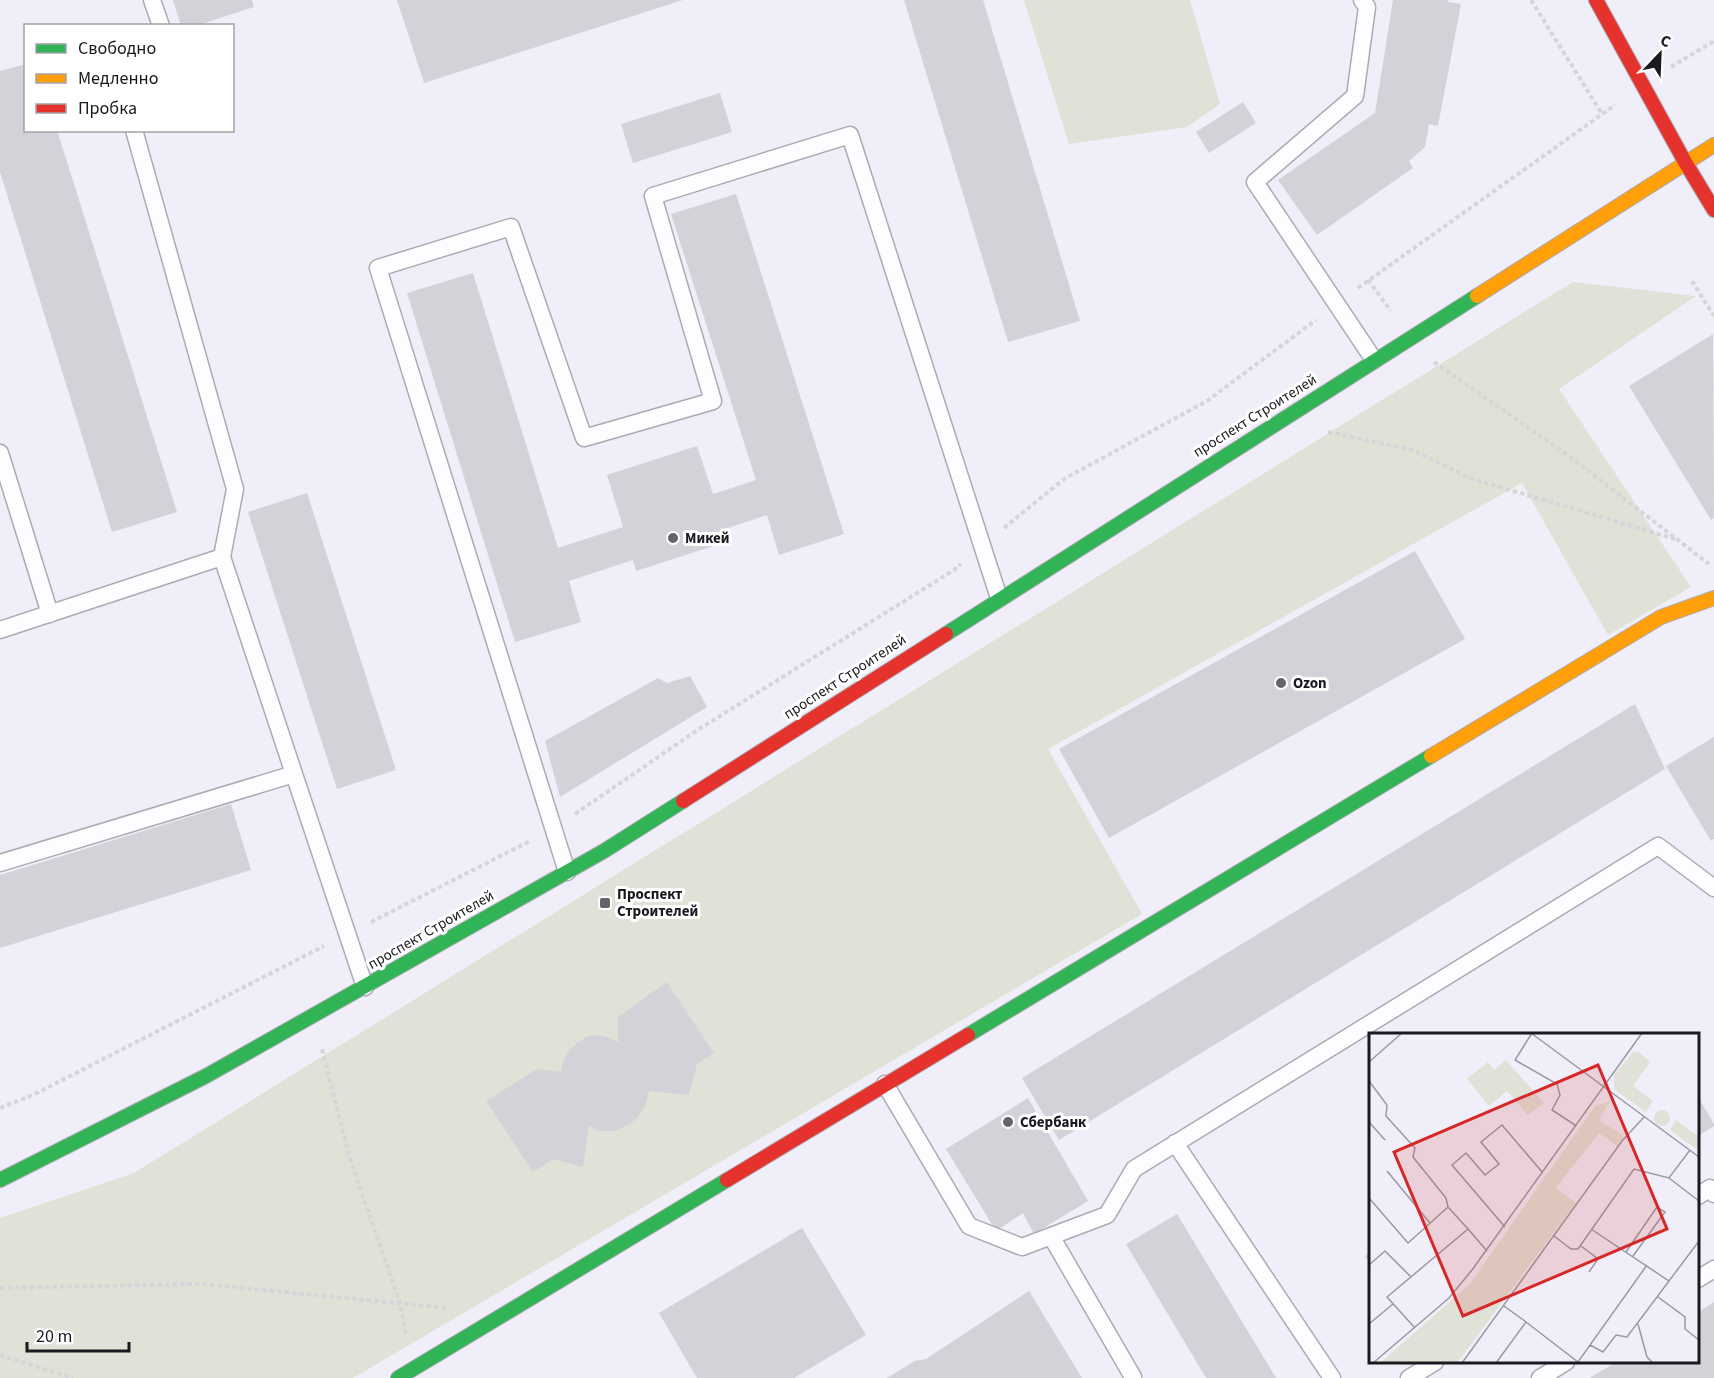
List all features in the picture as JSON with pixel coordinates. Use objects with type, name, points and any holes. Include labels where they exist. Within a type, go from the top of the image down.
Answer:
[{"type":"main road","points":[[1596,0],[1714,210]]},
{"type":"main road","name":"проспект Строителей","points":[[0,1180],[206,1077],[604,851],[1714,145]]},
{"type":"main road","points":[[398,1378],[1661,617],[1714,598]]},
{"type":"lane","points":[[152,0],[160,24]]},
{"type":"lane","points":[[1362,0],[1367,7],[1355,96],[1255,182],[1374,360]]},
{"type":"lane","points":[[135,132],[235,489],[222,557],[365,987]]},
{"type":"lane","points":[[567,872],[378,268],[511,227],[584,438],[713,401],[653,196],[850,135],[999,598]]},
{"type":"lane","points":[[0,453],[50,614]]},
{"type":"lane","points":[[0,630],[222,557]]},
{"type":"lane","points":[[0,863],[294,774]]},
{"type":"lane","points":[[885,1084],[969,1226],[1022,1247],[1107,1215],[1134,1168],[1658,846],[1714,888]]},
{"type":"lane","points":[[1175,1143],[1332,1378]]},
{"type":"lane","points":[[1699,1195],[1710,1188],[1714,1194]]},
{"type":"lane","points":[[1051,1236],[1133,1377],[1131,1378]]},
{"type":"lane","points":[[1699,1278],[1714,1269]]},
{"type":"lane","points":[[1409,1378],[1433,1363]]},
{"type":"lane","points":[[1540,1378],[1564,1363]]},
{"type":"path","points":[[1531,0],[1602,114]]},
{"type":"path","points":[[0,1108],[33,1095],[554,828],[696,731],[954,570],[1064,479],[1207,401],[1368,280],[1642,85],[1714,41]]},
{"type":"path","points":[[1368,280],[1428,358],[1569,456],[1714,568]]},
{"type":"path","points":[[1692,280],[1714,316]]},
{"type":"path","points":[[1324,431],[1412,450],[1470,478],[1678,540]]},
{"type":"path","points":[[321,1044],[349,1156],[400,1303],[409,1346],[419,1365]]},
{"type":"path","points":[[0,1288],[201,1284],[457,1308]]},
{"type":"path","points":[[0,1355],[72,1378]]},
{"type":"shaded area","points":[[1024,0],[1190,0],[1220,104],[1187,127],[1069,144]]},
{"type":"shaded area","points":[[1573,282],[1696,296],[1559,389],[1691,587],[1608,635],[1522,483],[1048,749],[1142,914],[353,1378],[0,1378],[0,1218],[134,1173]]},
{"type":"building","points":[[173,0],[252,0],[254,7],[201,24],[180,24]]},
{"type":"building","points":[[397,0],[683,0],[424,83]]},
{"type":"building","points":[[904,0],[983,0],[1080,321],[1008,342]]},
{"type":"building","points":[[1393,0],[1448,0],[1448,2],[1461,4],[1438,126],[1429,124],[1425,147],[1409,161],[1413,168],[1317,235],[1278,180],[1375,113]]},
{"type":"building","points":[[24,65],[24,132],[58,132],[177,512],[112,532],[0,172],[0,71]]},
{"type":"building","points":[[720,93],[732,132],[633,163],[621,124]]},
{"type":"building","points":[[1243,102],[1256,123],[1209,153],[1196,132]]},
{"type":"building","points":[[736,194],[844,534],[779,555],[767,515],[722,530],[726,542],[636,571],[633,560],[569,581],[581,622],[515,642],[407,293],[473,273],[558,548],[623,527],[607,475],[697,446],[713,494],[756,480],[671,214]]},
{"type":"building","points":[[1713,334],[1714,518],[1711,520],[1629,386]]},
{"type":"building","points":[[307,493],[396,770],[337,789],[248,512]]},
{"type":"building","points":[[1415,551],[1465,639],[1109,838],[1059,749]]},
{"type":"building","points":[[690,676],[707,707],[560,797],[545,741],[658,678],[667,683]]},
{"type":"building","points":[[1635,704],[1665,769],[1059,1140],[1022,1078]]},
{"type":"building","points":[[1714,737],[1714,839],[1711,841],[1666,766]]},
{"type":"building","points":[[231,804],[251,870],[0,948],[0,875]]},
{"type":"building","points":[[667,982],[714,1053],[697,1064],[689,1095],[649,1091],[646,1104],[638,1117],[630,1124],[615,1131],[599,1131],[589,1126],[583,1167],[553,1159],[533,1172],[486,1101],[537,1069],[561,1072],[563,1061],[569,1051],[586,1037],[595,1035],[618,1042],[618,1017]]},
{"type":"building","points":[[1028,1098],[1088,1201],[1034,1234],[1023,1213],[996,1231],[946,1149]]},
{"type":"building","points":[[1699,1099],[1714,1124],[1699,1135]]},
{"type":"building","points":[[1177,1214],[1276,1378],[1206,1378],[1126,1244]]},
{"type":"building","points":[[802,1228],[866,1335],[794,1378],[697,1378],[659,1313]]},
{"type":"building","points":[[1029,1291],[1082,1378],[887,1378],[915,1361],[926,1359]]},
{"type":"building","points":[[1714,1302],[1714,1378],[1589,1378],[1615,1363],[1699,1363],[1699,1311]]},
{"type":"traffic: fast","points":[[946,634],[1477,296]]},
{"type":"traffic: fast","points":[[968,1035],[1431,756]]},
{"type":"traffic: fast","points":[[0,1180],[206,1076],[604,851],[683,801]]},
{"type":"traffic: fast","points":[[398,1378],[727,1180]]},
{"type":"traffic: slow","points":[[1477,296],[1714,145]]},
{"type":"traffic: slow","points":[[1431,756],[1661,617],[1714,598]]},
{"type":"traffic: jam","points":[[1596,0],[1714,210]]},
{"type":"traffic: jam","points":[[683,801],[946,634]]},
{"type":"traffic: jam","points":[[727,1180],[968,1035]]},
{"type":"place","name":"Микей","points":[[673,538]]},
{"type":"place","name":"Ozon","points":[[1281,683]]},
{"type":"place","name":"Проспект Строителей","points":[[605,903]]},
{"type":"place","name":"Сбербанк","points":[[1008,1122]]}]
